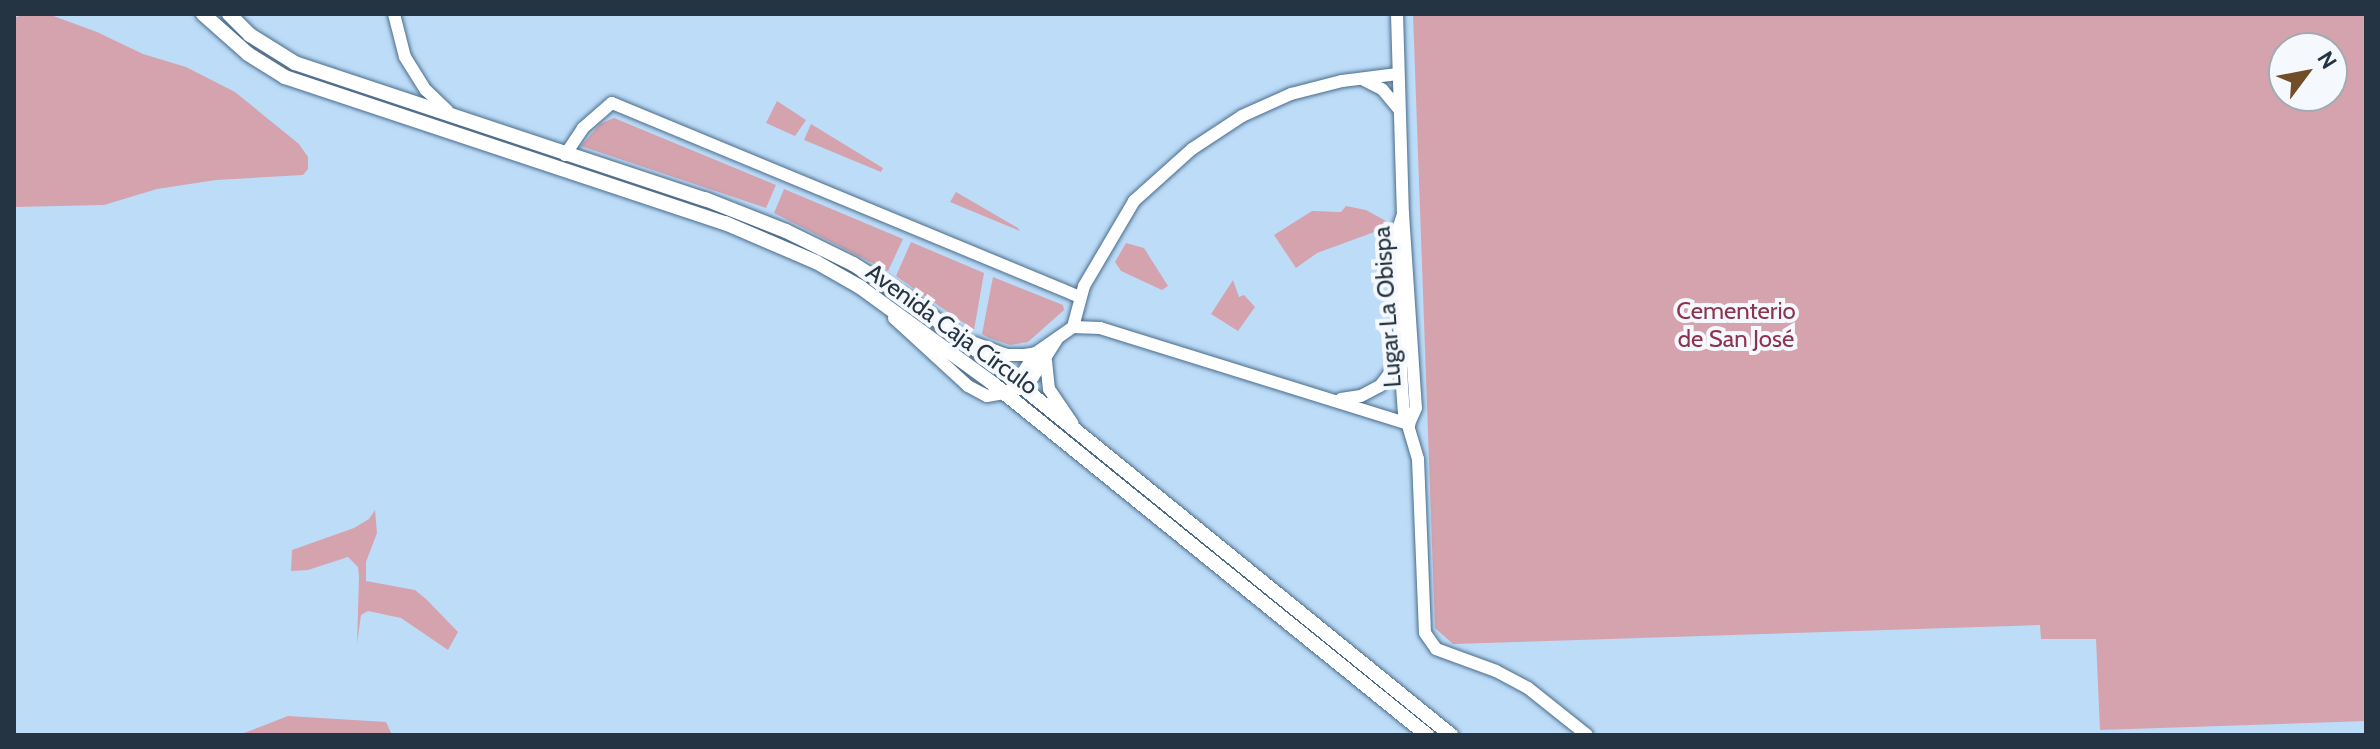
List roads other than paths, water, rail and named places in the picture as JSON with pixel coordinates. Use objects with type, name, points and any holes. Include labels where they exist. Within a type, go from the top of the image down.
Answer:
[{"type":"main road","name":"Avenida Caja Círculo","points":[[203,14],[248,54],[285,77],[725,223],[816,262],[860,287],[1004,393],[1427,735]]},
{"type":"main road","name":"Avenida Caja Círculo","points":[[229,14],[263,44],[295,63],[705,199],[786,231],[853,264],[929,313],[1451,735]]},
{"type":"street","points":[[394,14],[399,42],[415,73],[434,100],[457,118]]},
{"type":"street","name":"Lugar La Obispa","points":[[1397,14],[1403,214],[1416,408],[1409,424],[1418,459],[1428,641],[1436,649],[1496,671],[1528,688],[1587,735]]},
{"type":"street","points":[[1073,327],[1080,297],[1134,201],[1192,149],[1265,104],[1320,86],[1398,74]]},
{"type":"street","points":[[1359,78],[1382,89],[1399,109]]},
{"type":"street","points":[[565,155],[583,128],[612,103],[1080,297]]},
{"type":"street","points":[[1403,214],[1395,238],[1404,412],[1409,424]]},
{"type":"street","points":[[929,313],[985,349],[1007,355],[1041,357]]},
{"type":"street","points":[[1017,404],[1023,372],[1059,336],[1073,327],[1113,330],[1409,424]]},
{"type":"street","points":[[1041,357],[1049,389],[1080,433]]},
{"type":"street","points":[[1334,399],[1361,396],[1373,390],[1388,377],[1401,358]]},
{"type":"street","points":[[1004,393],[1020,385]]},
{"type":"park label","name":"Cementerio de San José","points":[[1736,325]]}]
